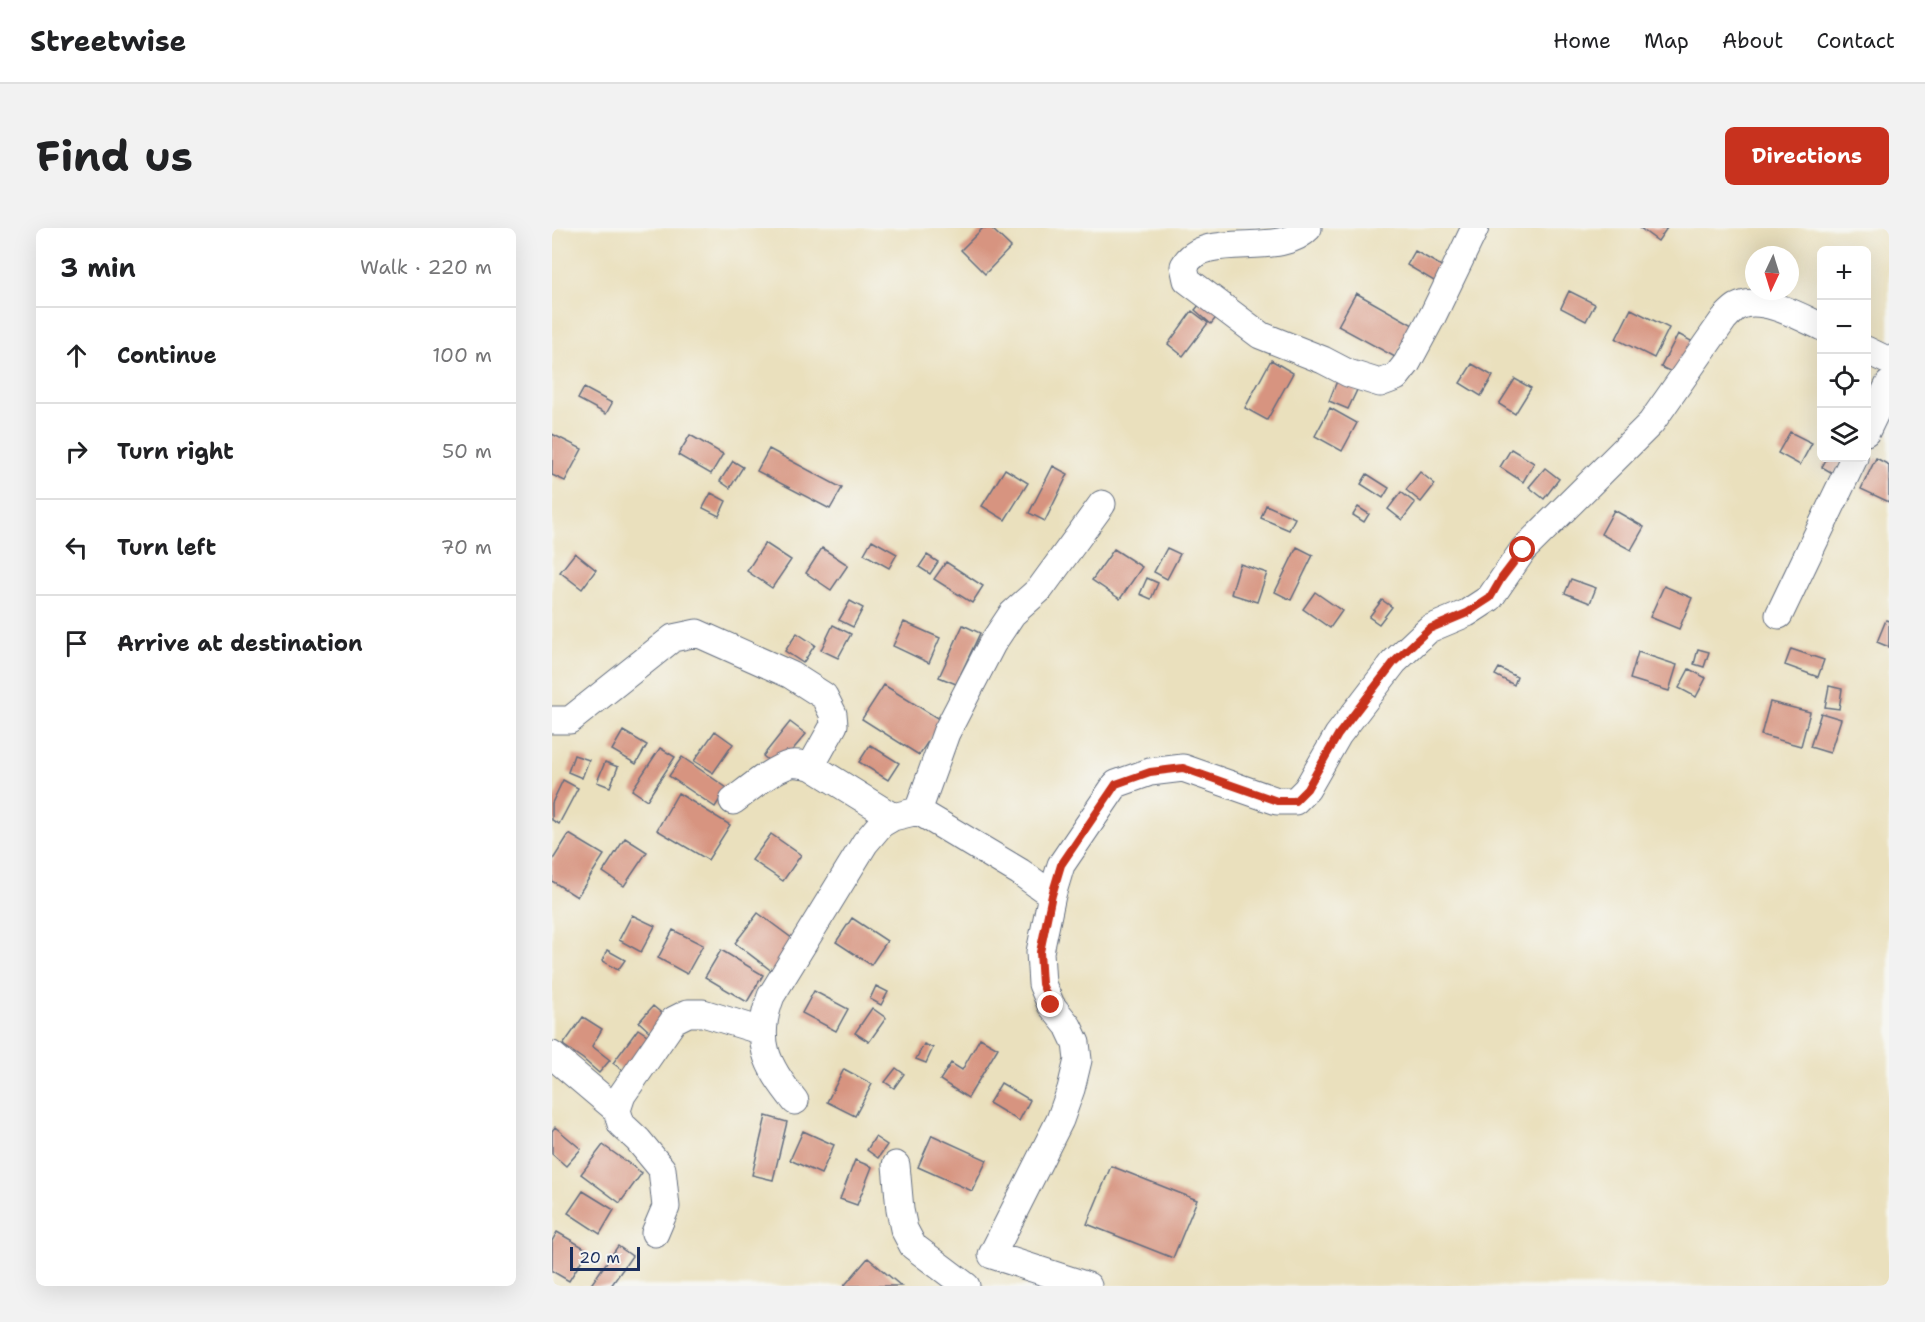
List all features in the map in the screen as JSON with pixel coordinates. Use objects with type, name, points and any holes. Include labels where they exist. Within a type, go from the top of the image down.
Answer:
[{"type":"street","points":[[1308,228],[1301,236],[1288,241],[1228,244],[1199,250],[1189,256],[1184,266],[1187,280],[1260,335],[1323,360],[1348,373],[1380,383],[1396,377],[1407,363],[1475,228]]},
{"type":"street","points":[[896,1165],[904,1229],[913,1246],[968,1286],[992,1255],[1060,1120],[1071,1089],[1078,1060],[1076,1043],[1068,1026],[1051,1005],[1042,984],[1040,952],[1061,865],[1116,784],[1150,772],[1183,768],[1277,801],[1295,801],[1307,789],[1338,735],[1394,662],[1429,629],[1467,613],[1490,598],[1523,550],[1651,423],[1724,319],[1738,306],[1755,303],[1787,310],[1817,325]]},
{"type":"street","points":[[1871,352],[1889,361]]},
{"type":"street","points":[[1871,422],[1889,384]]},
{"type":"street","points":[[1779,615],[1852,462]]},
{"type":"street","points":[[795,1101],[766,1059],[762,1031],[765,1012],[771,996],[865,843],[881,824],[905,814],[992,644],[1012,614],[1040,588],[1102,504]]},
{"type":"street","points":[[552,720],[570,720],[673,638],[697,633],[791,675],[824,696],[833,714],[834,725],[811,766]]},
{"type":"street","points":[[733,801],[751,786],[790,764],[799,763],[811,766],[1020,872],[1052,895]]},
{"type":"street","points":[[617,1110],[622,1095],[674,1020],[688,1013],[703,1013],[762,1031]]},
{"type":"street","points":[[552,1055],[617,1110],[621,1124],[662,1169],[666,1207],[655,1233]]},
{"type":"street","points":[[992,1255],[1089,1286]]},
{"type":"building","points":[[983,228],[991,228],[1011,247],[985,274],[961,250]]},
{"type":"building","points":[[1640,228],[1667,228],[1658,241]]},
{"type":"building","points":[[1415,251],[1447,269],[1439,284],[1407,265]]},
{"type":"building","points":[[1569,291],[1595,304],[1586,321],[1561,308]]},
{"type":"building","points":[[1356,293],[1413,325],[1395,357],[1338,326]]},
{"type":"building","points":[[1206,297],[1222,310],[1211,324],[1195,310]]},
{"type":"building","points":[[1631,309],[1669,328],[1654,358],[1616,339]]},
{"type":"building","points":[[1192,311],[1208,323],[1183,356],[1168,344]]},
{"type":"building","points":[[1678,334],[1693,342],[1676,374],[1661,367]]},
{"type":"building","points":[[1271,360],[1293,373],[1267,420],[1245,408]]},
{"type":"building","points":[[1472,364],[1493,376],[1481,396],[1460,383]]},
{"type":"building","points":[[1515,379],[1531,388],[1515,414],[1499,404]]},
{"type":"building","points":[[1337,381],[1357,390],[1348,409],[1329,401]]},
{"type":"building","points":[[584,388],[612,403],[606,414],[578,399]]},
{"type":"building","points":[[1330,408],[1357,423],[1342,451],[1315,436]]},
{"type":"building","points":[[1790,432],[1812,443],[1800,465],[1778,453]]},
{"type":"building","points":[[552,434],[582,449],[565,481],[552,475]]},
{"type":"building","points":[[690,435],[723,454],[711,474],[678,455]]},
{"type":"building","points":[[769,449],[842,488],[830,509],[757,471]]},
{"type":"building","points":[[1511,449],[1534,463],[1523,482],[1500,467]]},
{"type":"building","points":[[1876,458],[1889,465],[1889,502],[1861,489]]},
{"type":"building","points":[[733,461],[743,467],[730,488],[720,481]]},
{"type":"building","points":[[1825,462],[1841,462],[1834,474],[1822,467]]},
{"type":"building","points":[[1053,466],[1068,474],[1045,521],[1029,513]]},
{"type":"building","points":[[1545,468],[1559,479],[1544,499],[1529,487]]},
{"type":"building","points":[[1005,469],[1028,483],[1005,520],[982,506]]},
{"type":"building","points":[[1420,472],[1435,484],[1421,502],[1406,490]]},
{"type":"building","points":[[1367,474],[1389,488],[1383,498],[1361,484]]},
{"type":"building","points":[[1401,492],[1415,503],[1402,520],[1388,509]]},
{"type":"building","points":[[711,493],[726,501],[719,516],[703,508]]},
{"type":"building","points":[[1266,505],[1295,518],[1289,530],[1261,518]]},
{"type":"building","points":[[1358,507],[1369,514],[1364,522],[1353,515]]},
{"type":"building","points":[[1614,510],[1644,527],[1631,550],[1601,534]]},
{"type":"building","points":[[872,540],[897,554],[889,568],[864,554]]},
{"type":"building","points":[[765,543],[791,560],[772,588],[747,571]]},
{"type":"building","points":[[1297,547],[1313,555],[1291,600],[1275,592]]},
{"type":"building","points":[[822,548],[848,565],[831,590],[806,573]]},
{"type":"building","points":[[1167,548],[1180,554],[1167,579],[1154,572]]},
{"type":"building","points":[[1114,549],[1142,567],[1120,599],[1092,580]]},
{"type":"building","points":[[575,553],[596,570],[582,589],[560,572]]},
{"type":"building","points":[[927,555],[938,562],[930,574],[919,567]]},
{"type":"building","points":[[946,562],[983,586],[972,603],[934,579]]},
{"type":"building","points":[[1240,564],[1267,573],[1257,602],[1231,594]]},
{"type":"building","points":[[1147,578],[1158,583],[1151,599],[1140,594]]},
{"type":"building","points":[[1571,579],[1596,588],[1590,603],[1565,593]]},
{"type":"building","points":[[1664,586],[1692,598],[1679,629],[1650,617]]},
{"type":"building","points":[[1315,592],[1342,611],[1330,628],[1303,609]]},
{"type":"building","points":[[1382,600],[1392,607],[1379,624],[1369,617]]},
{"type":"building","points":[[850,601],[863,608],[853,627],[839,620]]},
{"type":"building","points":[[1886,620],[1889,621],[1889,647],[1877,642]]},
{"type":"building","points":[[904,622],[940,638],[929,663],[893,646]]},
{"type":"building","points":[[833,625],[851,634],[838,658],[821,650]]},
{"type":"building","points":[[963,625],[980,633],[956,684],[939,677]]},
{"type":"building","points":[[797,633],[815,645],[803,663],[785,651]]},
{"type":"building","points":[[1698,649],[1709,652],[1704,667],[1694,664]]},
{"type":"building","points":[[1791,649],[1824,660],[1818,677],[1785,665]]},
{"type":"building","points":[[1638,652],[1677,665],[1669,691],[1630,679]]},
{"type":"building","points":[[1499,668],[1517,677],[1514,685],[1495,675]]},
{"type":"building","points":[[1689,669],[1706,678],[1696,697],[1679,688]]},
{"type":"building","points":[[884,685],[942,721],[919,755],[862,719]]},
{"type":"building","points":[[1829,686],[1842,689],[1839,709],[1825,707]]},
{"type":"building","points":[[1770,702],[1810,712],[1801,746],[1761,735]]},
{"type":"building","points":[[1821,713],[1841,719],[1830,753],[1810,747]]},
{"type":"building","points":[[790,722],[806,734],[777,768],[763,756]]},
{"type":"building","points":[[623,731],[647,745],[636,764],[612,750]]},
{"type":"building","points":[[715,731],[733,744],[713,773],[694,761]]},
{"type":"building","points":[[870,745],[899,763],[888,780],[859,762]]},
{"type":"building","points":[[660,748],[675,757],[647,800],[632,790]]},
{"type":"building","points":[[574,755],[589,760],[582,778],[568,772]]},
{"type":"building","points":[[682,757],[727,788],[715,807],[669,776]]},
{"type":"building","points":[[605,762],[618,767],[610,787],[597,782]]},
{"type":"building","points":[[563,780],[578,788],[559,824],[552,820],[552,803]]},
{"type":"building","points":[[678,793],[730,825],[708,860],[657,830]]},
{"type":"building","points":[[569,834],[604,855],[577,897],[552,881],[552,861]]},
{"type":"building","points":[[771,834],[801,855],[783,881],[752,860]]},
{"type":"building","points":[[625,838],[647,852],[624,886],[603,872]]},
{"type":"building","points":[[758,913],[797,942],[773,972],[735,943]]},
{"type":"building","points":[[632,915],[655,926],[641,952],[619,940]]},
{"type":"building","points":[[852,918],[887,941],[871,965],[836,942]]},
{"type":"building","points":[[673,930],[703,945],[687,974],[658,958]]},
{"type":"building","points":[[607,950],[625,960],[618,970],[602,961]]},
{"type":"building","points":[[721,950],[763,975],[747,1002],[705,977]]},
{"type":"building","points":[[876,986],[888,992],[881,1005],[870,999]]},
{"type":"building","points":[[814,991],[848,1009],[836,1031],[802,1013]]},
{"type":"building","points":[[653,1006],[665,1016],[651,1033],[639,1022]]},
{"type":"building","points":[[872,1008],[886,1018],[869,1042],[855,1033]]},
{"type":"building","points":[[583,1017],[602,1029],[592,1046],[610,1060],[599,1073],[563,1045]]},
{"type":"building","points":[[638,1029],[653,1039],[628,1074],[613,1063]]},
{"type":"building","points":[[980,1038],[998,1048],[968,1098],[940,1080],[951,1063],[962,1070]]},
{"type":"building","points":[[924,1044],[933,1048],[926,1063],[916,1059]]},
{"type":"building","points":[[896,1068],[904,1074],[894,1088],[885,1082]]},
{"type":"building","points":[[844,1069],[872,1084],[855,1116],[827,1102]]},
{"type":"building","points":[[1001,1083],[1030,1100],[1019,1121],[989,1103]]},
{"type":"building","points":[[766,1116],[787,1122],[773,1180],[752,1175]]},
{"type":"building","points":[[555,1127],[581,1149],[566,1166],[552,1154],[552,1131]]},
{"type":"building","points":[[803,1131],[834,1145],[821,1174],[790,1160]]},
{"type":"building","points":[[932,1135],[987,1160],[972,1191],[918,1167]]},
{"type":"building","points":[[875,1137],[887,1145],[878,1158],[867,1150]]},
{"type":"building","points":[[603,1145],[642,1173],[620,1203],[581,1174]]},
{"type":"building","points":[[855,1160],[872,1167],[857,1205],[840,1199]]},
{"type":"building","points":[[1111,1166],[1197,1200],[1173,1258],[1087,1224]]},
{"type":"building","points":[[583,1191],[614,1210],[600,1234],[568,1213]]},
{"type":"building","points":[[557,1232],[588,1250],[569,1281],[552,1271],[552,1241]]},
{"type":"building","points":[[618,1246],[632,1256],[611,1286],[590,1286]]},
{"type":"building","points":[[868,1258],[901,1286],[844,1286]]},
{"type":"route","points":[[1051,1005],[1042,984],[1040,952],[1052,895],[1061,865],[1116,784],[1150,772],[1183,768],[1277,801],[1295,801],[1307,789],[1338,735],[1394,662],[1429,629],[1467,613],[1490,598],[1523,550]]}]
